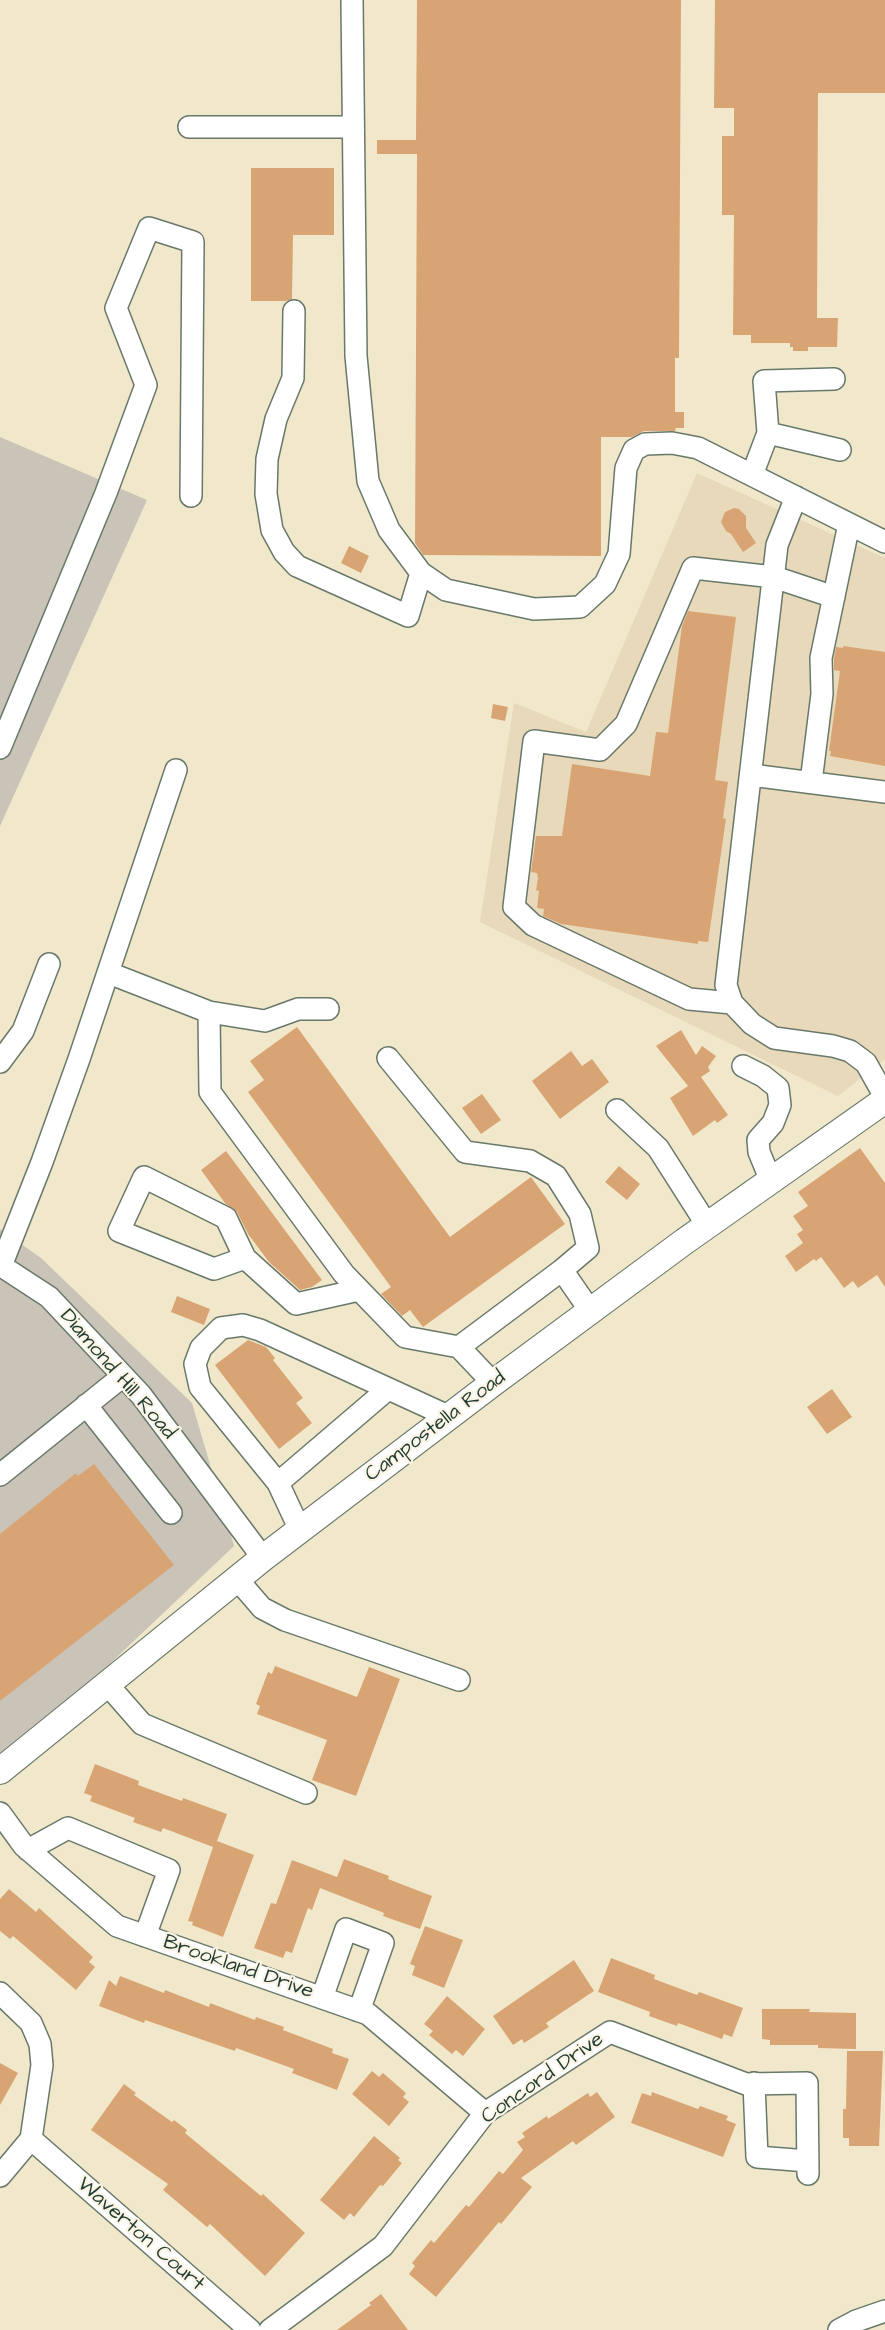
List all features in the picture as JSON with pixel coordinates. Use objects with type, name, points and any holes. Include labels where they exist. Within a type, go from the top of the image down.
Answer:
[{"type":"main road","name":"Campostella Road","points":[[0,1771],[263,1558],[493,1383],[707,1225],[885,1099]]},
{"type":"street","points":[[352,0],[356,356],[368,481],[389,530],[421,573],[446,590],[534,609],[580,607],[605,584],[619,554],[626,468],[634,450],[645,444],[672,443],[698,448],[885,542]]},
{"type":"street","points":[[189,127],[353,127]]},
{"type":"street","points":[[0,748],[106,493],[146,385],[116,308],[149,228],[193,242],[191,496]]},
{"type":"street","points":[[294,311],[293,378],[276,419],[267,459],[266,494],[272,530],[284,552],[297,566],[408,616],[421,573]]},
{"type":"street","points":[[752,475],[768,433],[764,381],[834,379]]},
{"type":"street","points":[[768,433],[840,450]]},
{"type":"street","points":[[796,497],[777,545],[726,985],[732,1004],[752,1024],[774,1038],[833,1046],[850,1051],[866,1064],[885,1099]]},
{"type":"street","points":[[811,782],[822,694],[821,658],[849,524]]},
{"type":"street","points":[[732,1004],[689,999],[533,925],[514,907],[534,741],[600,750],[626,724],[693,568],[774,577],[834,597]]},
{"type":"street","points":[[0,1265],[42,1162],[109,973],[176,770]]},
{"type":"street","points":[[751,775],[885,792]]},
{"type":"street","points":[[0,1062],[23,1031],[50,964]]},
{"type":"street","points":[[109,973],[209,1012],[265,1021],[298,1009],[328,1009]]},
{"type":"street","points":[[209,1012],[210,1092],[344,1274],[405,1337],[459,1347],[493,1383]]},
{"type":"street","points":[[388,1058],[465,1152],[530,1161],[556,1176],[580,1214],[588,1248],[459,1347]]},
{"type":"street","points":[[743,1066],[763,1076],[778,1088],[780,1106],[773,1124],[758,1140],[759,1152],[771,1181]]},
{"type":"street","points":[[617,1110],[658,1148],[707,1225]]},
{"type":"street","points":[[245,1258],[214,1269],[119,1231],[144,1177],[226,1218],[245,1258],[296,1304],[359,1290]]},
{"type":"street","name":"Diamond Hill Road","points":[[0,1265],[49,1297],[141,1395],[263,1558]]},
{"type":"street","points":[[562,1270],[591,1312]]},
{"type":"street","points":[[300,1530],[278,1483],[200,1387],[195,1364],[201,1348],[220,1328],[243,1326],[260,1330],[450,1417]]},
{"type":"street","points":[[0,1475],[123,1376]]},
{"type":"street","points":[[278,1483],[388,1389]]},
{"type":"street","points":[[86,1405],[171,1513]]},
{"type":"street","points":[[237,1579],[262,1608],[285,1620],[459,1680]]},
{"type":"street","points":[[108,1684],[142,1724],[306,1793]]},
{"type":"street","name":"Brookland Drive","points":[[0,1813],[28,1850],[117,1926],[368,2014],[485,2113]]},
{"type":"street","points":[[28,1850],[68,1828],[169,1870],[145,1936]]},
{"type":"street","points":[[322,1998],[346,1929],[383,1943],[359,2011]]},
{"type":"street","points":[[0,1993],[31,2024],[39,2044],[42,2065],[31,2139],[0,2176]]},
{"type":"street","name":"Concord Drive","points":[[270,2330],[384,2246],[485,2113],[610,2032],[746,2084],[754,2083],[807,2083],[808,2167],[757,2157],[754,2083]]},
{"type":"street","name":"Waverton Court","points":[[31,2139],[250,2330]]},
{"type":"street","points":[[839,2330],[856,2321],[885,2311]]},
{"type":"shaded area","points":[[0,437],[147,500],[0,826]]},
{"type":"shaded area","points":[[697,473],[885,558],[885,1059],[838,1096],[480,922],[514,703],[586,732]]},
{"type":"shaded area","points":[[0,1229],[41,1258],[192,1403],[234,1546],[0,1768]]},
{"type":"building","points":[[417,0],[681,0],[679,358],[675,358],[675,412],[684,412],[684,428],[676,428],[675,431],[644,431],[632,437],[601,437],[601,556],[423,555],[415,543],[417,154],[377,154],[377,140],[416,140]]},
{"type":"building","points":[[715,0],[885,0],[885,93],[818,93],[817,318],[838,318],[837,347],[808,347],[808,351],[793,351],[790,343],[751,343],[751,335],[733,335],[734,215],[722,215],[722,136],[734,136],[734,108],[714,108]]},
{"type":"building","points":[[251,168],[334,168],[334,235],[293,235],[292,299],[286,301],[251,301]]},
{"type":"building","points":[[734,508],[739,509],[746,516],[746,528],[756,543],[743,552],[721,522],[725,512]]},
{"type":"building","points":[[349,546],[369,556],[361,573],[341,563]]},
{"type":"building","points":[[688,611],[736,617],[715,780],[728,782],[723,818],[726,819],[708,942],[698,941],[698,944],[561,924],[543,916],[544,909],[537,908],[538,878],[537,873],[531,872],[536,836],[562,836],[572,764],[650,776],[656,732],[668,733],[682,626]]},
{"type":"building","points":[[843,646],[885,652],[885,766],[830,756],[840,671],[834,670],[834,659],[836,647],[843,648]]},
{"type":"building","points":[[493,704],[508,707],[505,721],[491,718]]},
{"type":"building","points":[[297,1027],[450,1237],[531,1177],[565,1224],[423,1327],[410,1310],[402,1316],[381,1294],[391,1287],[248,1092],[264,1080],[250,1061]]},
{"type":"building","points":[[681,1030],[696,1055],[702,1046],[716,1056],[708,1067],[710,1071],[701,1077],[728,1115],[717,1123],[715,1120],[693,1136],[670,1098],[688,1086],[656,1046]]},
{"type":"building","points":[[571,1051],[582,1066],[592,1059],[609,1082],[560,1119],[532,1081]]},
{"type":"building","points":[[482,1094],[501,1120],[481,1134],[462,1108]]},
{"type":"building","points":[[860,1148],[885,1183],[885,1287],[877,1275],[858,1288],[853,1281],[844,1288],[821,1257],[816,1261],[814,1259],[796,1272],[785,1256],[803,1243],[797,1234],[803,1230],[793,1216],[808,1206],[798,1192]]},
{"type":"building","points":[[226,1151],[322,1280],[312,1287],[300,1290],[269,1262],[248,1234],[237,1212],[225,1203],[201,1170]]},
{"type":"building","points":[[619,1166],[640,1184],[627,1200],[605,1182]]},
{"type":"building","points":[[177,1296],[210,1309],[204,1325],[171,1312]]},
{"type":"building","points":[[248,1340],[266,1347],[275,1358],[273,1360],[303,1398],[296,1403],[312,1423],[279,1449],[215,1365]]},
{"type":"building","points":[[832,1389],[852,1417],[827,1434],[807,1407]]},
{"type":"building","points":[[94,1464],[174,1565],[0,1701],[0,1534],[76,1473],[78,1476]]},
{"type":"building","points":[[275,1666],[357,1697],[369,1667],[400,1679],[356,1796],[312,1780],[327,1740],[257,1714],[260,1706],[256,1704],[268,1672],[272,1674]]},
{"type":"building","points":[[95,1764],[139,1781],[138,1785],[227,1814],[217,1841],[254,1855],[223,1937],[192,1925],[193,1922],[188,1921],[213,1847],[163,1828],[161,1832],[133,1822],[135,1818],[90,1801],[92,1796],[84,1793]]},
{"type":"building","points":[[344,1859],[432,1896],[420,1929],[383,1916],[384,1913],[320,1888],[312,1910],[308,1908],[292,1953],[286,1951],[283,1958],[254,1948],[271,1903],[276,1904],[292,1860],[337,1877]]},
{"type":"building","points":[[9,1889],[36,1912],[39,1908],[93,1957],[89,1962],[95,1967],[76,1990],[13,1936],[10,1939],[0,1931],[0,1899]]},
{"type":"building","points":[[425,1926],[463,1940],[444,1988],[412,1975],[415,1966],[410,1964]]},
{"type":"building","points":[[611,1958],[655,1975],[654,1979],[697,1995],[699,1992],[743,2008],[732,2037],[724,2034],[722,2039],[678,2023],[677,2026],[649,2016],[650,2012],[598,1992]]},
{"type":"building","points":[[574,1960],[594,1991],[546,2023],[549,2027],[524,2043],[522,2039],[513,2045],[493,2016]]},
{"type":"building","points":[[120,1976],[209,2007],[210,2003],[255,2020],[256,2017],[333,2049],[332,2053],[349,2059],[337,2090],[292,2073],[294,2069],[236,2048],[235,2051],[145,2020],[144,2023],[99,2006],[109,1980],[116,1986]]},
{"type":"building","points":[[447,1996],[485,2029],[463,2056],[456,2050],[452,2054],[429,2035],[433,2031],[424,2024]]},
{"type":"building","points":[[762,2009],[810,2009],[809,2012],[856,2013],[856,2049],[818,2048],[818,2045],[770,2045],[770,2040],[762,2039]]},
{"type":"building","points":[[847,2051],[883,2051],[879,2146],[849,2146],[849,2138],[843,2138]]},
{"type":"building","points":[[0,2063],[18,2073],[0,2105]]},
{"type":"building","points":[[372,2071],[379,2077],[383,2073],[406,2093],[403,2097],[409,2102],[389,2126],[352,2094]]},
{"type":"building","points":[[124,2084],[136,2093],[134,2095],[187,2130],[185,2133],[261,2196],[263,2194],[305,2233],[265,2276],[210,2224],[207,2227],[163,2190],[168,2184],[91,2130]]},
{"type":"building","points":[[597,2092],[615,2117],[576,2145],[573,2141],[521,2178],[532,2187],[501,2224],[499,2222],[436,2297],[409,2274],[415,2266],[412,2263],[431,2240],[434,2243],[466,2205],[469,2207],[499,2171],[503,2174],[523,2150],[517,2142],[525,2137],[522,2133],[588,2093],[590,2097]]},
{"type":"building","points":[[652,2092],[698,2109],[700,2106],[728,2116],[726,2120],[736,2124],[723,2157],[631,2123],[642,2093],[651,2096]]},
{"type":"building","points":[[374,2136],[400,2158],[398,2160],[402,2163],[383,2186],[380,2185],[354,2217],[350,2213],[344,2220],[320,2200]]},
{"type":"building","points":[[381,2294],[408,2330],[337,2330],[371,2305],[369,2303]]}]
